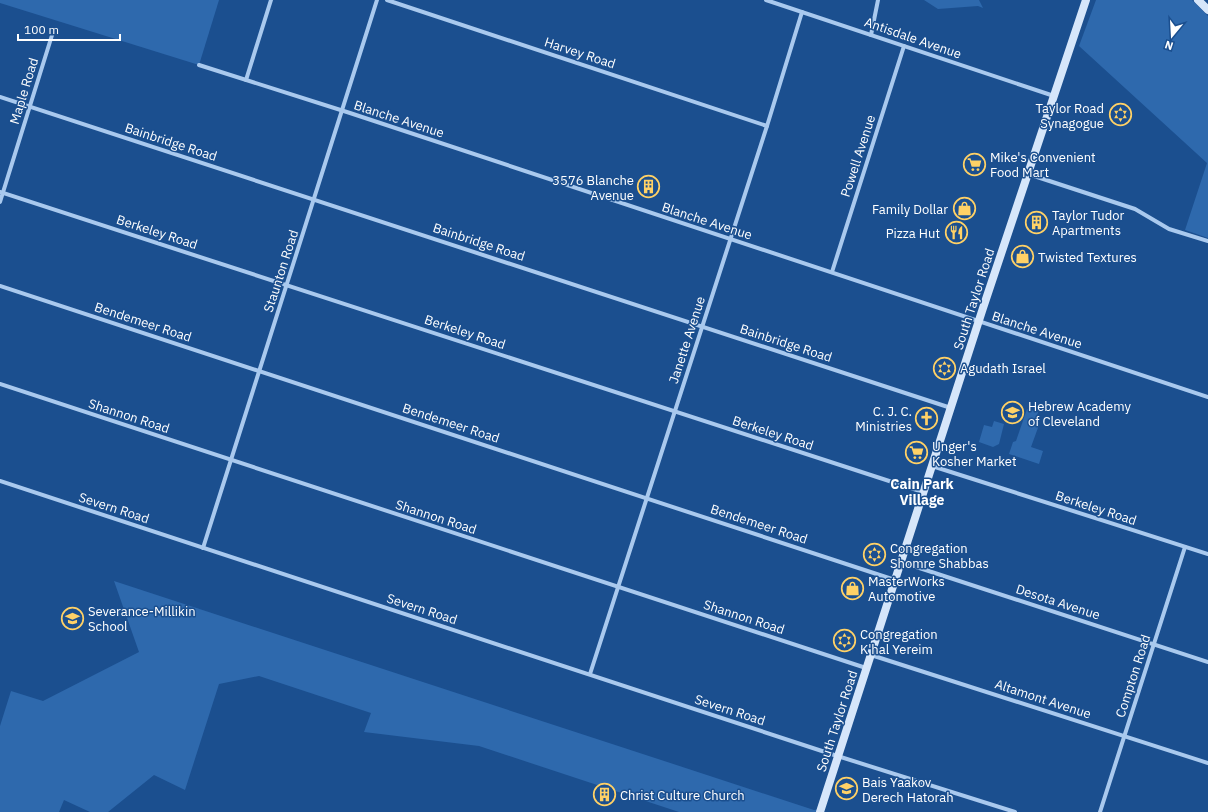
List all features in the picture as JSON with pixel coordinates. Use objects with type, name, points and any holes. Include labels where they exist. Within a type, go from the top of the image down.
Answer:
[{"type":"main road","name":"South Taylor Road","points":[[820,812],[950,408],[1086,0]]},
{"type":"main road","points":[[1198,0],[1208,10]]},
{"type":"street","points":[[246,80],[271,0]]},
{"type":"street","name":"Staunton Road","points":[[203,548],[377,0]]},
{"type":"street","name":"Harvey Road","points":[[387,0],[767,126]]},
{"type":"street","name":"Antisdale Avenue","points":[[766,0],[1054,96]]},
{"type":"street","points":[[871,35],[878,0]]},
{"type":"street","name":"Janette Avenue","points":[[590,674],[703,326],[802,12]]},
{"type":"street","name":"Maple Road","points":[[0,202],[53,32]]},
{"type":"street","name":"Powell Avenue","points":[[832,272],[904,46]]},
{"type":"street","name":"Blanche Avenue","points":[[199,65],[342,110],[1208,397]]},
{"type":"street","name":"Bainbridge Road","points":[[0,97],[950,408]]},
{"type":"street","points":[[1028,174],[1135,210],[1170,228],[1208,241]]},
{"type":"street","name":"Berkeley Road","points":[[2,192],[923,492]]},
{"type":"street","name":"Bendemeer Road","points":[[0,286],[895,580]]},
{"type":"street","name":"Shannon Road","points":[[0,384],[867,668]]},
{"type":"street","name":"Berkeley Road","points":[[932,466],[1208,554]]},
{"type":"street","name":"Severn Road","points":[[0,482],[1015,812]]},
{"type":"street","name":"Compton Road","points":[[1100,812],[1185,546]]},
{"type":"street","name":"Desota Avenue","points":[[901,562],[1208,662]]},
{"type":"street","name":"Altamont Avenue","points":[[871,655],[1208,763]]},
{"type":"shaded area","points":[[0,0],[219,0],[199,65],[0,3]]},
{"type":"shaded area","points":[[924,0],[979,0],[983,8],[978,6],[938,9]]},
{"type":"shaded area","points":[[1096,0],[1192,0],[1208,16],[1208,238],[1185,230],[1207,163],[1079,46]]},
{"type":"shaded area","points":[[1027,409],[1038,412],[1036,419],[1039,425],[1031,447],[1043,451],[1039,464],[1009,454],[1013,442],[1016,441]]},
{"type":"shaded area","points":[[994,421],[1004,424],[999,444],[993,447],[979,442],[984,425],[992,427]]},
{"type":"shaded area","points":[[114,581],[814,810],[821,809],[820,812],[679,812],[479,746],[364,732],[371,713],[259,676],[219,684],[185,790],[154,775],[108,812],[90,812],[64,800],[59,812],[0,812],[0,726],[11,691],[43,701],[139,652]]},
{"type":"place","name":"Taylor Road Synagogue","points":[[1120,115]]},
{"type":"place","name":"Mike's Convenient Food Mart","points":[[975,164]]},
{"type":"place","name":"3576 Blanche Avenue","points":[[649,187]]},
{"type":"place","name":"Family Dollar","points":[[964,209]]},
{"type":"place","name":"Taylor Tudor Apartments","points":[[1036,222]]},
{"type":"place","name":"Pizza Hut","points":[[956,233]]},
{"type":"place","name":"Twisted Textures","points":[[1023,257]]},
{"type":"place","name":"Agudath Israel","points":[[944,368]]},
{"type":"place","name":"Hebrew Academy of Cleveland","points":[[1013,413]]},
{"type":"place","name":"C. J. C. Ministries","points":[[927,418]]},
{"type":"place","name":"Unger's Kosher Market","points":[[916,453]]},
{"type":"place","name":"Congregation Shomre Shabbas","points":[[875,555]]},
{"type":"place","name":"MasterWorks Automotive","points":[[852,588]]},
{"type":"place","name":"Severance-Millikin School","points":[[72,618]]},
{"type":"place","name":"Congregation K'hal Yereim","points":[[845,641]]},
{"type":"place","name":"Bais Yaakov Derech Hatorah","points":[[847,789]]},
{"type":"place","name":"Christ Culture Church","points":[[604,795]]},
{"type":"district","name":"Cain Park Village","points":[[922,492]]}]
